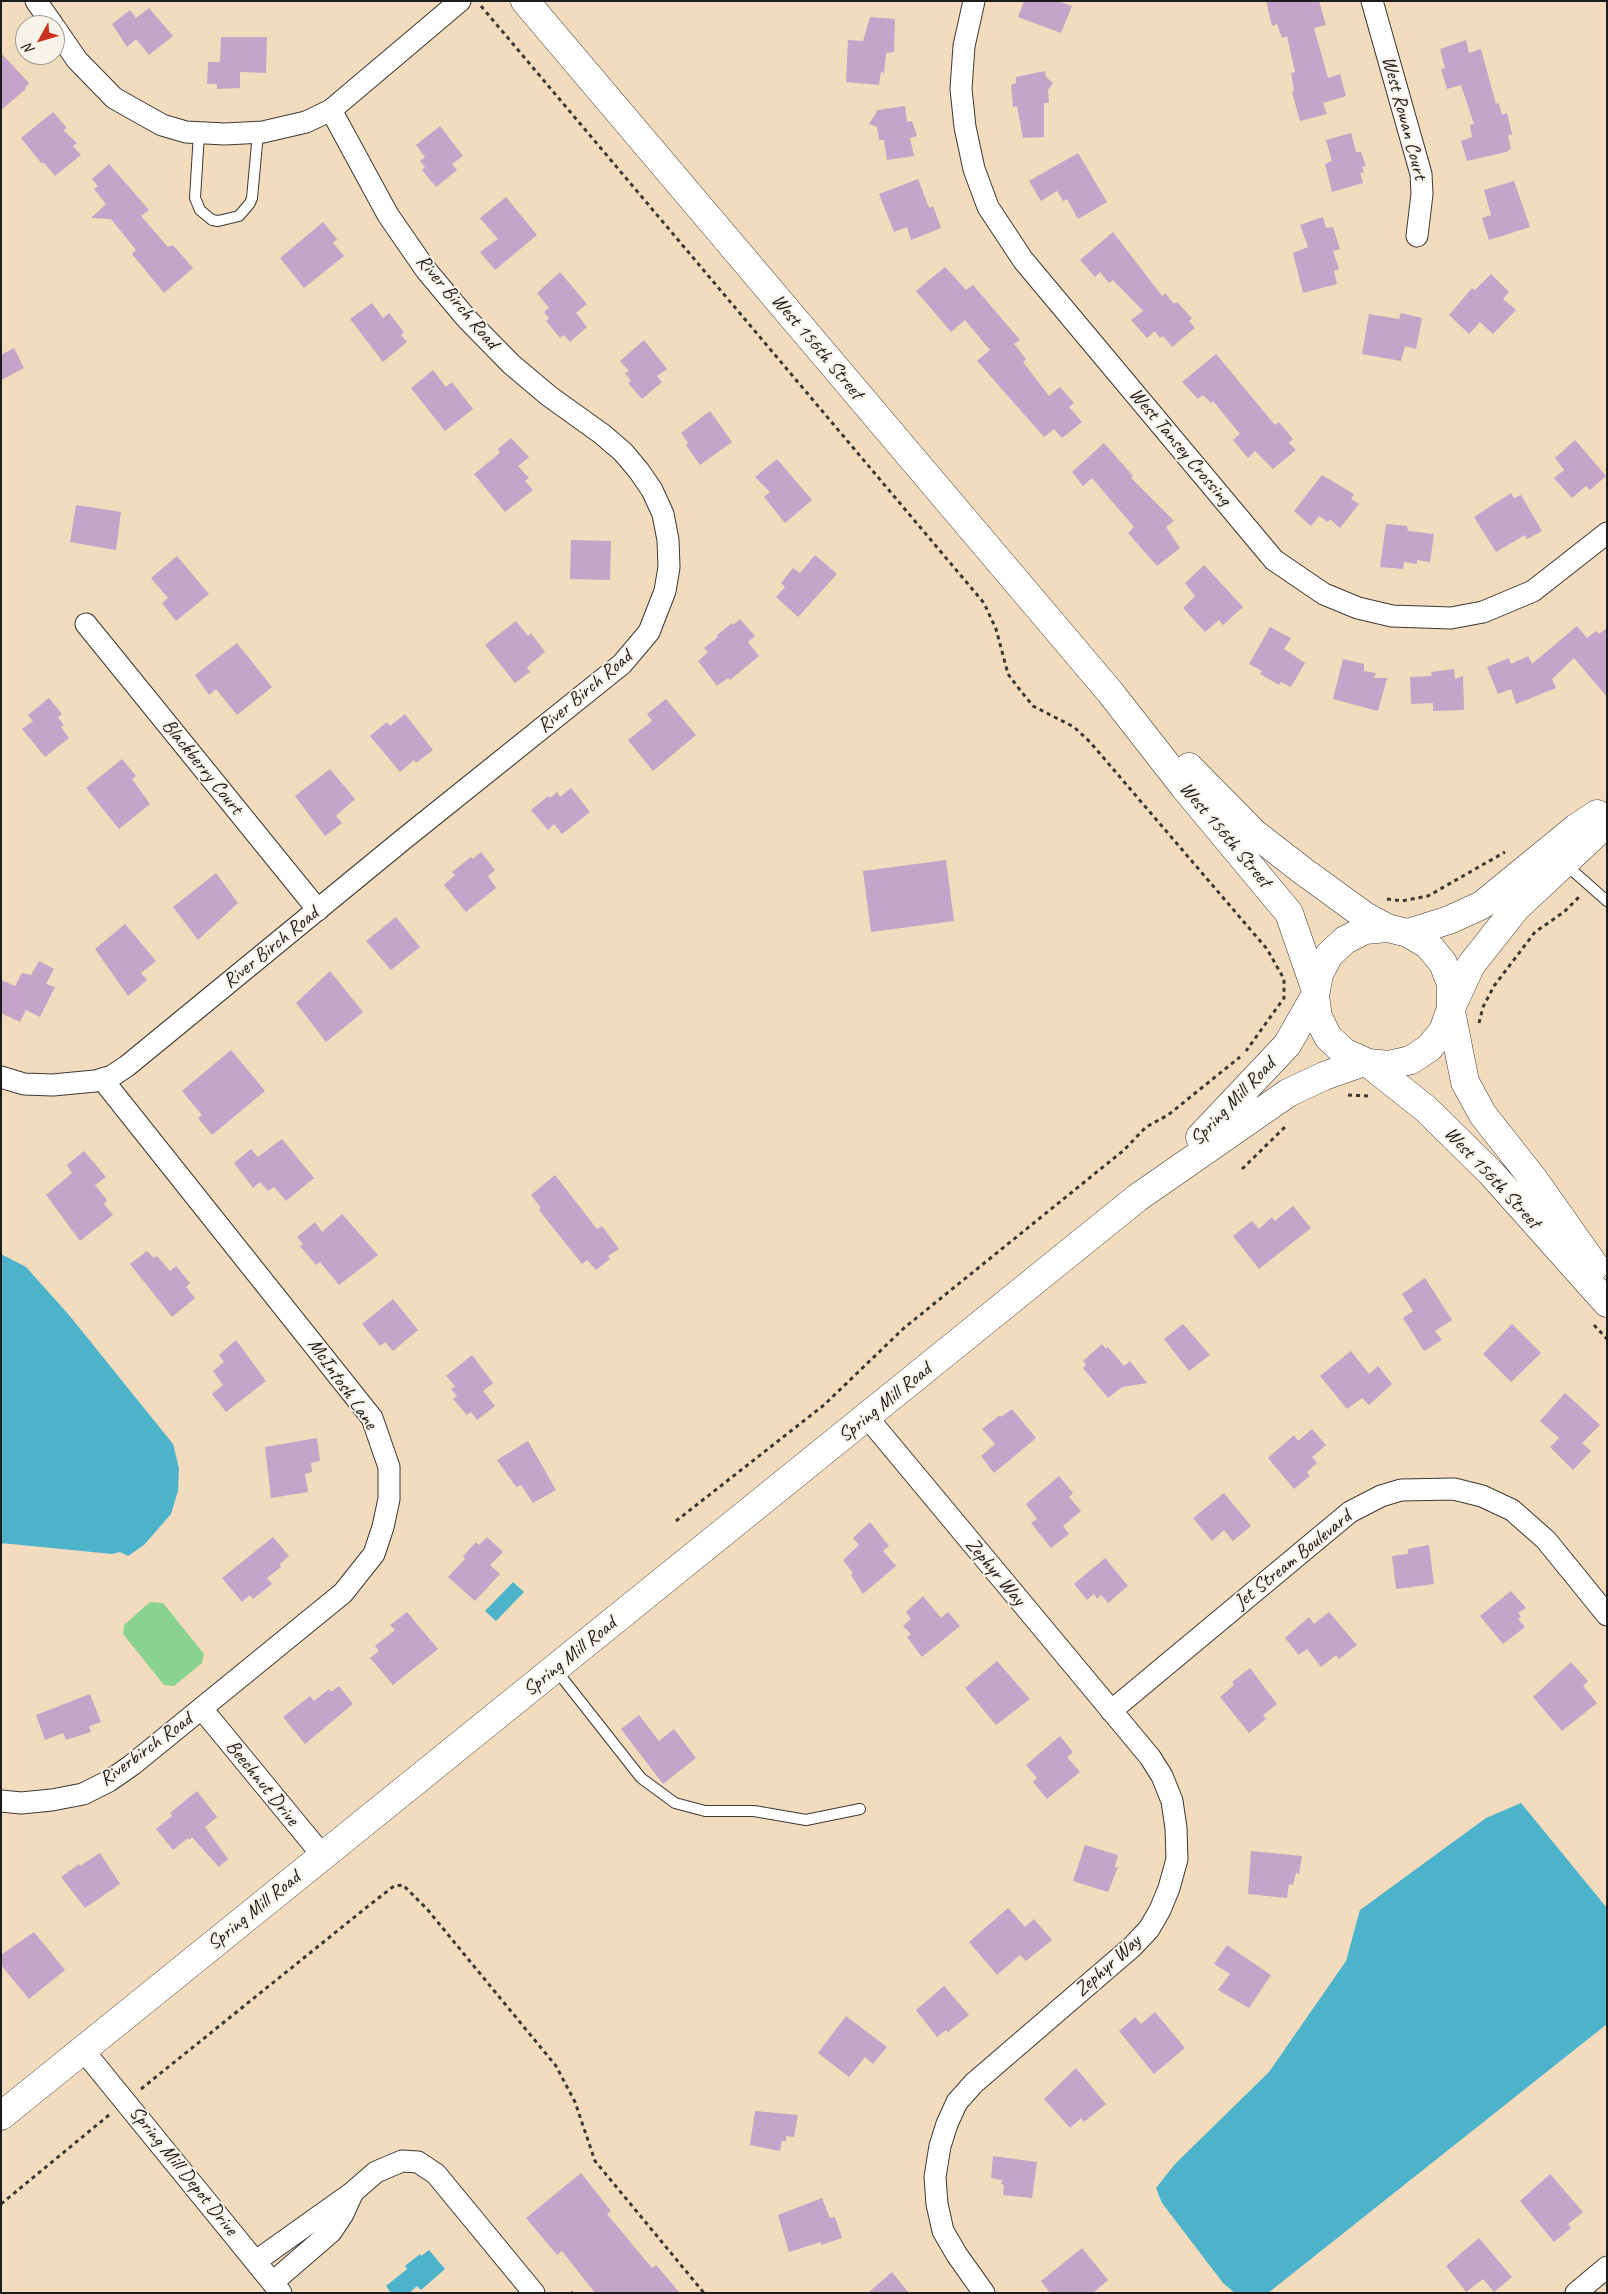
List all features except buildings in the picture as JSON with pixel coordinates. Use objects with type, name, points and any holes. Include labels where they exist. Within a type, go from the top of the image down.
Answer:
[{"type":"street","points":[[36,1],[46,15]]},
{"type":"street","points":[[65,43],[77,60],[114,98],[162,125],[186,132],[258,133],[306,122],[331,110],[460,1]]},
{"type":"street","name":"West 156th Street","points":[[525,1],[1110,692],[1185,788],[1289,913],[1315,993]]},
{"type":"street","name":"West Tansey Crossing","points":[[974,1],[964,46],[961,89],[965,127],[974,169],[988,207],[1023,260],[1274,560],[1324,594],[1358,608],[1392,616],[1451,618],[1483,612],[1533,591],[1607,533]]},
{"type":"street","name":"West Rowan Court","points":[[1372,1],[1421,174],[1422,194],[1417,236]]},
{"type":"street","name":"River Birch Road","points":[[102,1079],[127,1066],[622,664],[649,632],[665,591],[669,567],[668,540],[663,514],[652,490],[639,471],[623,452],[602,434],[549,396],[512,364],[467,319],[426,270],[388,215],[331,110]]},
{"type":"street","name":"Blackberry Court","points":[[86,624],[318,910]]},
{"type":"street","name":"West 156th Street","points":[[1110,692],[1254,833],[1365,916],[1398,930]]},
{"type":"street","points":[[1607,808],[1576,828],[1482,905],[1450,920],[1398,930],[1365,930],[1345,940],[1329,955],[1318,974],[1315,993],[1318,1017],[1328,1037],[1344,1052],[1366,1063],[1390,1065],[1411,1060],[1429,1048],[1443,1031],[1471,965],[1511,914],[1607,823]]},
{"type":"street","points":[[1398,930],[1428,944],[1443,963],[1451,984],[1451,1009]]},
{"type":"street","name":"Spring Mill Road","points":[[1137,1198],[1221,1117],[1287,1045],[1315,993]]},
{"type":"street","name":"West 156th Street","points":[[1451,1009],[1465,1082],[1483,1115],[1535,1181],[1585,1254],[1607,1281]]},
{"type":"street","name":"West 156th Street","points":[[1366,1063],[1426,1109],[1491,1173],[1607,1303]]},
{"type":"street","name":"Spring Mill Road","points":[[1,2116],[1137,1198],[1288,1093],[1324,1076],[1366,1063]]},
{"type":"street","points":[[1,1078],[24,1084],[43,1085],[102,1079]]},
{"type":"street","name":"McIntosh Lane","points":[[102,1079],[372,1418],[389,1467],[389,1499],[383,1526],[374,1554],[357,1578],[328,1607],[202,1709]]},
{"type":"street","name":"Zephyr Way","points":[[867,1417],[1150,1757],[1162,1776],[1172,1801],[1176,1828],[1177,1859],[1169,1888],[1160,1910],[1149,1928],[1132,1947],[974,2083],[958,2102],[947,2124],[940,2146],[935,2178],[937,2204],[944,2231],[956,2255],[984,2293]]},
{"type":"street","name":"Jet Stream Boulevard","points":[[1111,1711],[1350,1512],[1381,1496],[1401,1490],[1454,1489],[1482,1496],[1512,1510],[1546,1540],[1607,1615]]},
{"type":"street","name":"Riverbirch Road","points":[[1,1801],[20,1803],[52,1800],[83,1794],[109,1781],[132,1765],[202,1709]]},
{"type":"street","name":"Beechnut Drive","points":[[202,1709],[322,1856]]},
{"type":"street","name":"Spring Mill Depot Drive","points":[[83,2050],[277,2288]]},
{"type":"street","points":[[256,2261],[353,2192],[376,2172],[402,2161],[418,2162],[436,2174],[534,2293]]},
{"type":"street","points":[[277,2288],[331,2232],[343,2214],[353,2192]]},
{"type":"street","points":[[1576,2293],[1607,2267]]},
{"type":"lane","points":[[199,133],[195,198],[200,210],[212,220],[218,222],[239,216],[250,204],[258,133]]},
{"type":"lane","points":[[1565,864],[1607,901]]},
{"type":"lane","points":[[555,1669],[641,1778],[675,1803],[705,1810],[754,1811],[806,1820],[860,1809]]},
{"type":"path","points":[[477,1],[984,603],[996,629],[1008,674],[1033,706],[1074,727],[1090,742],[1267,949],[1284,979],[1284,998],[1242,1055],[1168,1115],[1146,1127],[1124,1150],[904,1328],[824,1405],[676,1521]]},
{"type":"path","points":[[1384,899],[1402,901],[1428,896],[1506,852]]},
{"type":"path","points":[[1479,1030],[1483,1006],[1499,980],[1535,932],[1564,912],[1590,886]]},
{"type":"path","points":[[1342,1096],[1375,1096]]},
{"type":"path","points":[[1242,1170],[1293,1119]]},
{"type":"path","points":[[142,2088],[394,1886],[403,1885],[427,1909],[556,2066],[575,2102],[595,2161],[704,2293]]},
{"type":"path","points":[[1,2204],[103,2120]]},
{"type":"green space","points":[[150,1602],[163,1603],[204,1654],[202,1663],[174,1686],[164,1685],[123,1634],[124,1625]]},
{"type":"water","points":[[1,1254],[26,1267],[69,1315],[173,1444],[179,1468],[178,1491],[171,1514],[144,1545],[128,1556],[120,1552],[112,1554],[1,1543]]},
{"type":"water","points":[[513,1582],[524,1592],[496,1621],[485,1611]]},
{"type":"water","points":[[1521,1803],[1607,1908],[1607,2024],[1268,2293],[1235,2293],[1223,2283],[1162,2203],[1156,2188],[1175,2164],[1269,2072],[1346,1961],[1360,1910],[1486,1818]]},
{"type":"water","points":[[429,2250],[445,2269],[421,2290],[417,2286],[409,2293],[391,2293],[386,2286],[407,2269],[405,2266],[420,2254],[421,2256]]}]
